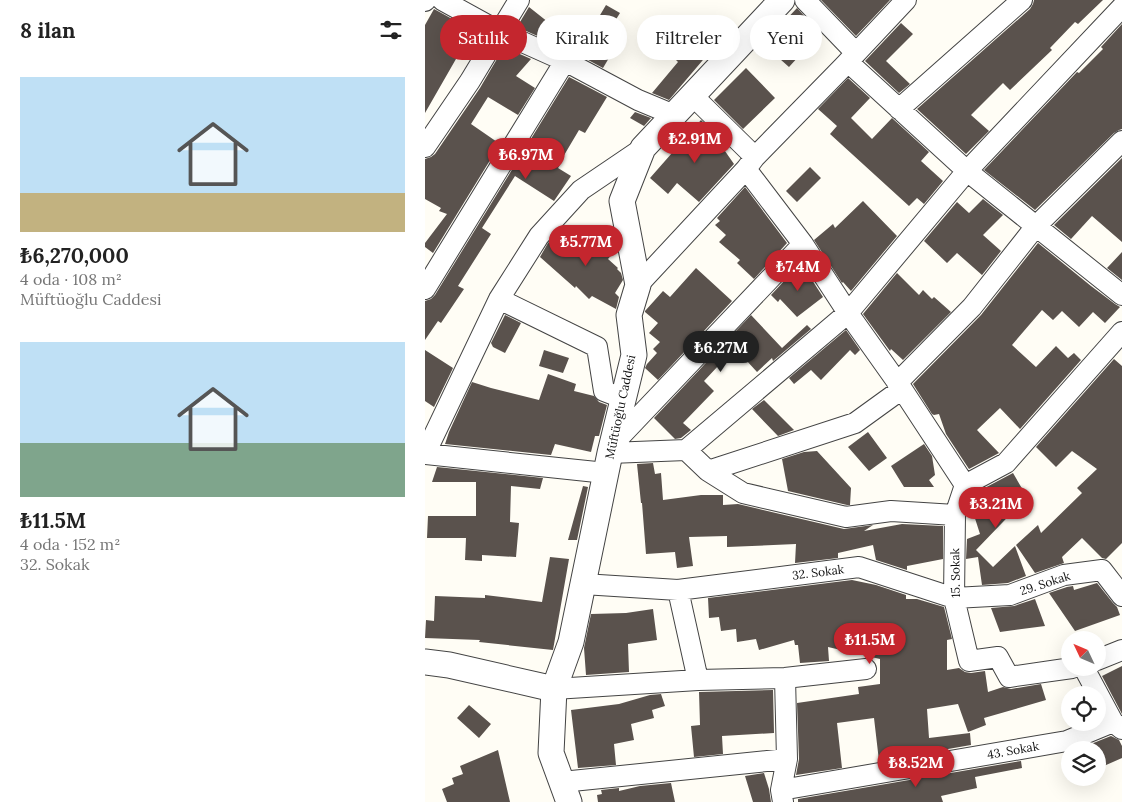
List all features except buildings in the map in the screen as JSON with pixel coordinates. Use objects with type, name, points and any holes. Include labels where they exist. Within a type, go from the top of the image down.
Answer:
[{"type":"street","points":[[442,0],[469,15]]},
{"type":"street","points":[[510,15],[519,0]]},
{"type":"street","name":"Müftüoğlu Caddesi","points":[[565,792],[551,753],[554,689],[571,642],[609,457],[634,354],[629,315],[638,285],[622,201],[643,148],[782,0]]},
{"type":"street","points":[[805,0],[852,57],[899,109],[967,171],[1122,295]]},
{"type":"street","points":[[638,285],[751,163],[907,0]]},
{"type":"street","points":[[899,109],[1023,0]]},
{"type":"street","points":[[643,148],[581,190],[539,236],[499,299],[425,454],[609,457],[686,450],[848,312],[967,171],[1122,6]]},
{"type":"street","points":[[527,44],[565,61],[638,100],[674,115]]},
{"type":"street","points":[[425,147],[483,60]]},
{"type":"street","points":[[425,289],[565,61]]},
{"type":"street","points":[[693,96],[751,163],[848,312],[900,386],[965,485],[1006,463],[1122,332]]},
{"type":"street","points":[[708,471],[855,423],[900,386],[972,307],[1035,226],[1122,141]]},
{"type":"street","points":[[609,457],[803,244]]},
{"type":"street","points":[[499,299],[597,347],[604,391],[622,398]]},
{"type":"street","points":[[686,450],[708,471],[743,493],[846,517],[891,510],[955,515]]},
{"type":"street","name":"15. Sokak","points":[[965,485],[955,515],[954,598],[969,661],[998,657],[1009,677],[1061,670]]},
{"type":"street","name":"32. Sokak","points":[[583,584],[677,590],[859,567],[954,598]]},
{"type":"street","name":"29. Sokak","points":[[954,598],[1010,595],[1064,575],[1102,570],[1122,596]]},
{"type":"street","points":[[677,590],[698,680]]},
{"type":"street","points":[[1106,656],[1122,650]]},
{"type":"street","points":[[425,662],[449,665],[554,689],[698,680],[785,678],[866,669]]},
{"type":"street","points":[[1089,676],[1118,725]]},
{"type":"street","points":[[782,796],[787,759],[785,678]]},
{"type":"street","name":"43. Sokak","points":[[782,796],[1067,741],[1118,725]]},
{"type":"street","points":[[565,792],[787,759]]}]
